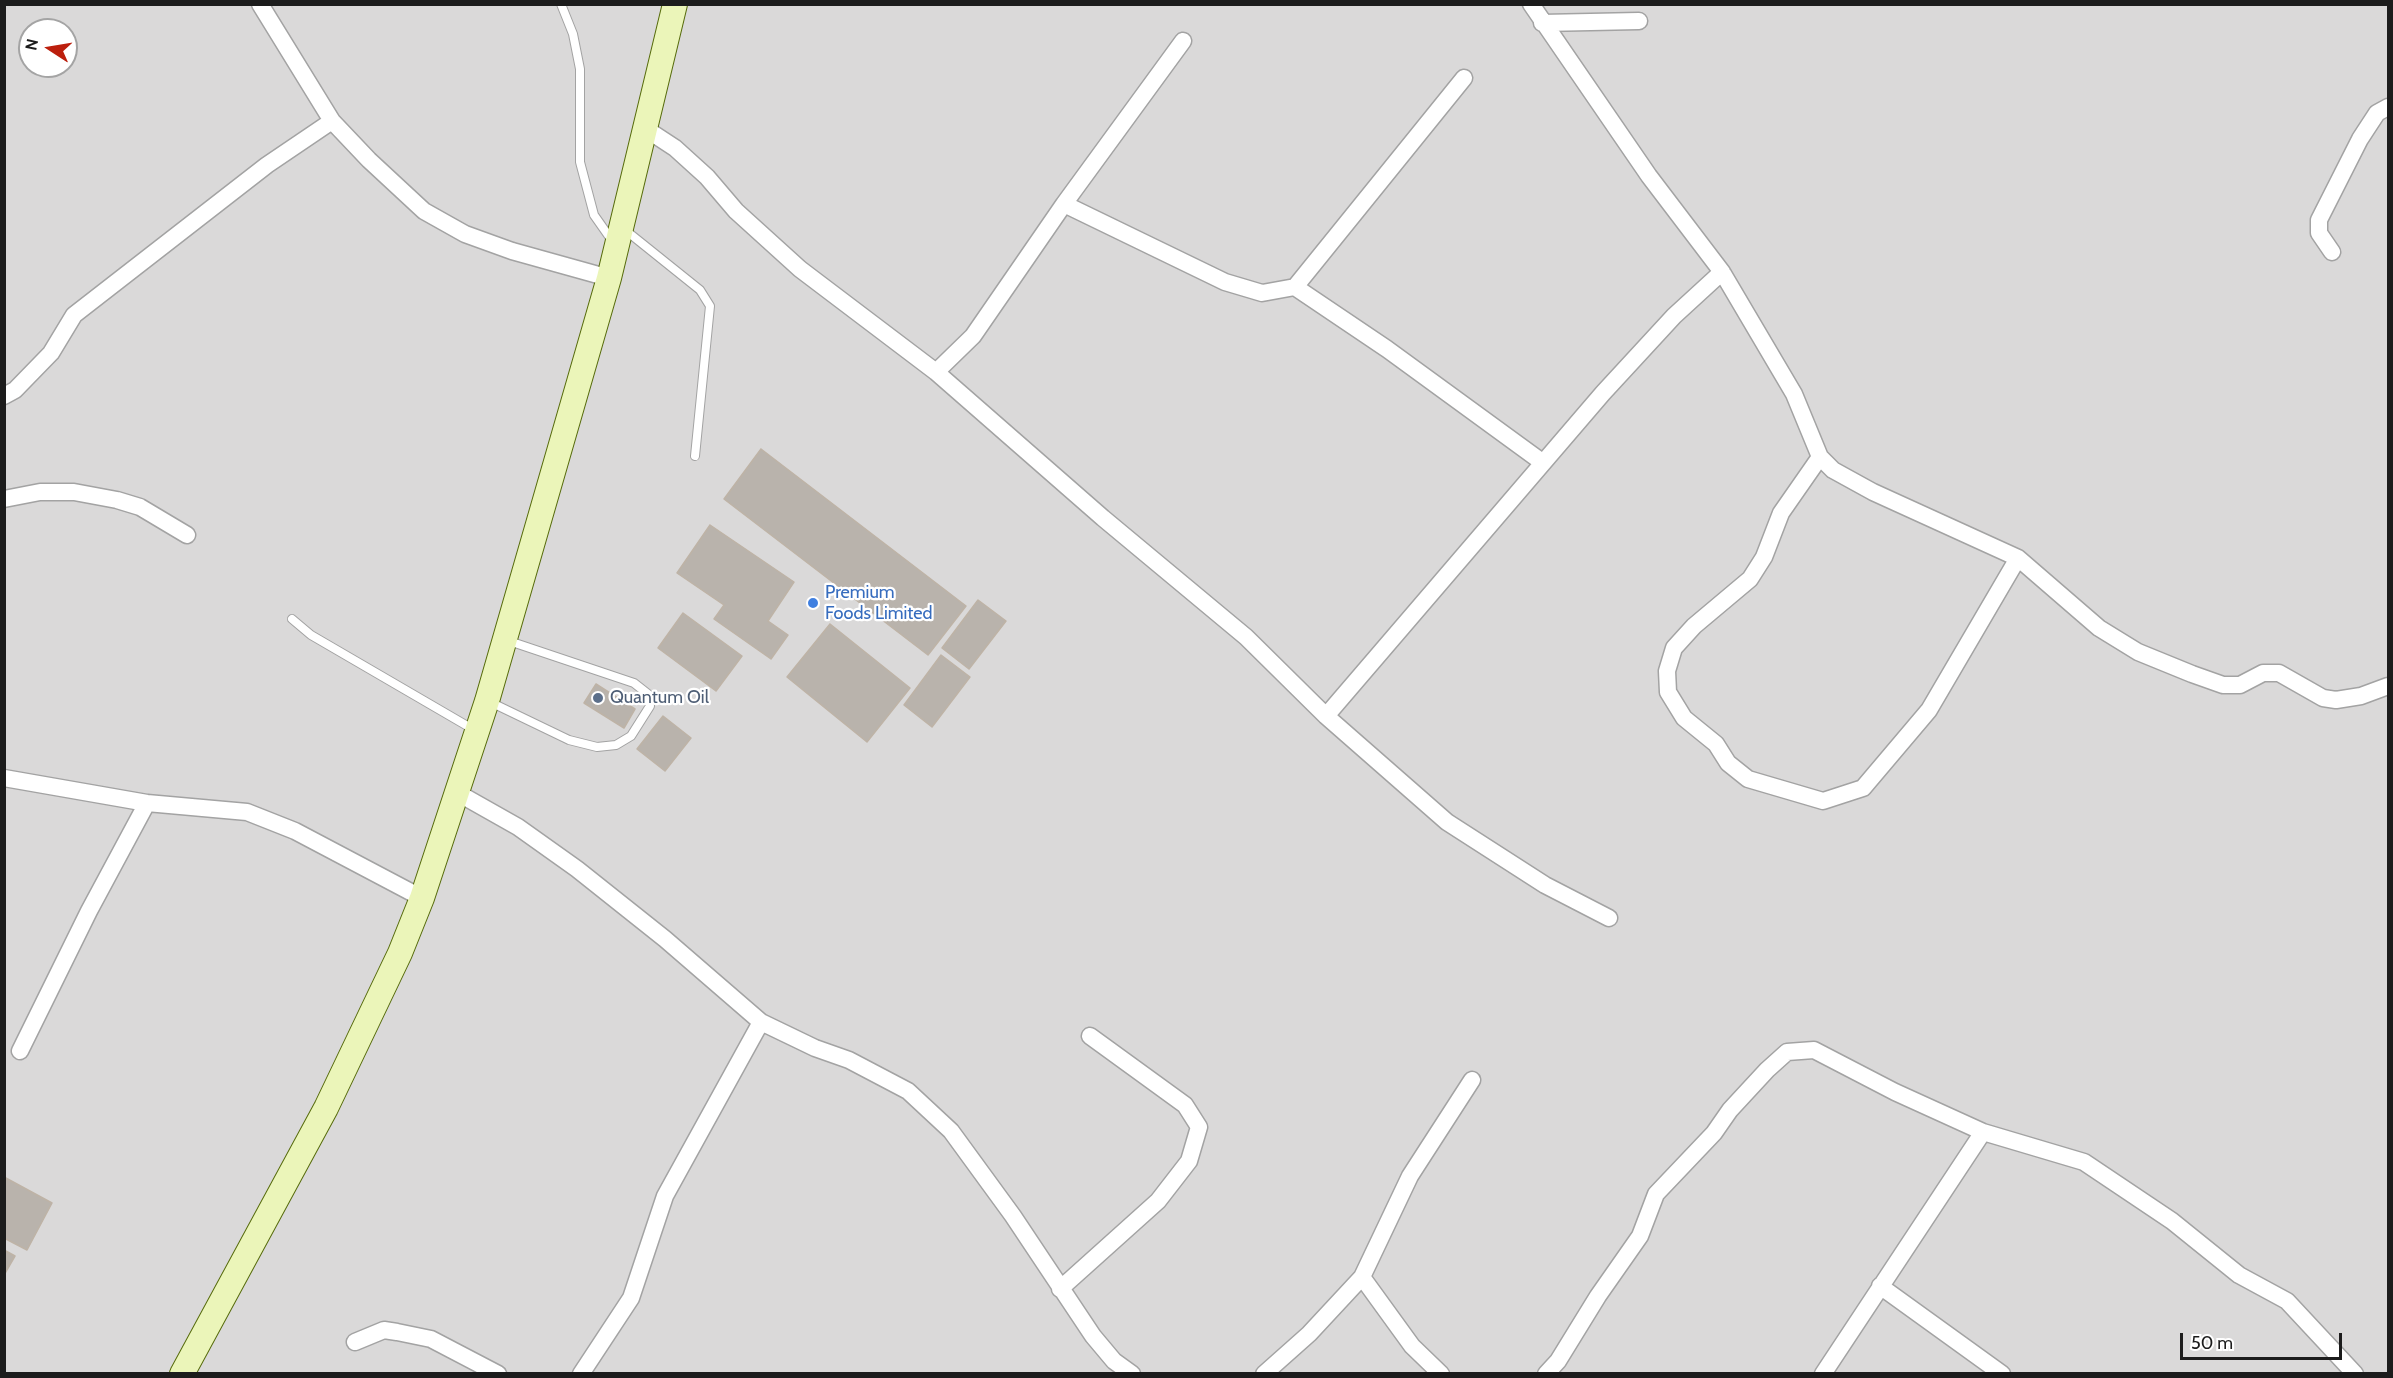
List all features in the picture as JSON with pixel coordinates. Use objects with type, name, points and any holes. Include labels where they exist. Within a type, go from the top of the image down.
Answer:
[{"type":"main road","points":[[182,1374],[326,1108],[400,953],[422,898],[488,701],[609,278],[675,4]]},
{"type":"street","points":[[260,4],[332,121],[369,160],[424,211],[465,234],[512,251],[609,278]]},
{"type":"street","points":[[1531,4],[1649,176],[1722,272],[1794,394],[1820,457],[1833,470],[1874,492],[2018,558],[2099,628],[2138,652],[2216,683],[2240,685],[2263,673],[2279,673],[2323,698],[2336,700],[2361,696],[2388,686]]},
{"type":"street","points":[[1542,23],[1639,21]]},
{"type":"street","points":[[936,372],[973,336],[1064,204],[1183,41]]},
{"type":"street","points":[[1064,204],[1225,282],[1262,293],[1295,287],[1464,78]]},
{"type":"street","points":[[2332,252],[2319,233],[2319,220],[2360,139],[2377,113],[2388,107]]},
{"type":"street","points":[[4,396],[15,390],[51,353],[74,315],[267,165],[332,121]]},
{"type":"street","points":[[645,129],[675,148],[707,177],[736,211],[800,269],[936,372],[1103,518],[1246,637],[1326,716],[1447,822],[1545,885],[1609,918]]},
{"type":"street","points":[[1326,716],[1542,462],[1674,316],[1722,272]]},
{"type":"street","points":[[1295,287],[1387,349],[1542,462]]},
{"type":"street","points":[[1820,457],[1781,513],[1764,557],[1750,579],[1694,626],[1674,648],[1667,671],[1668,692],[1684,718],[1716,744],[1728,763],[1748,779],[1823,801],[1863,788],[1929,710],[2018,558]]},
{"type":"street","points":[[4,499],[40,492],[62,492],[117,500],[140,507],[187,535]]},
{"type":"street","points":[[4,778],[147,802],[247,812],[296,831],[422,898]]},
{"type":"street","points":[[456,792],[518,827],[577,869],[665,939],[761,1022],[815,1048],[849,1060],[908,1091],[951,1131],[1013,1216],[1060,1289],[1107,1353],[1132,1374]]},
{"type":"street","points":[[20,1051],[147,802]]},
{"type":"street","points":[[580,1374],[631,1298],[665,1196],[761,1022]]},
{"type":"street","points":[[1060,1289],[1158,1201],[1189,1161],[1199,1127],[1185,1105],[1090,1036]]},
{"type":"street","points":[[1546,1374],[1558,1361],[1598,1296],[1640,1236],[1656,1194],[1714,1133],[1730,1110],[1767,1070],[1787,1052],[1814,1050],[1895,1092],[1983,1132],[2084,1162],[2172,1221],[2239,1275],[2287,1301],[2355,1374]]},
{"type":"street","points":[[1264,1374],[1309,1334],[1362,1277],[1410,1176],[1472,1080]]},
{"type":"street","points":[[1823,1374],[1983,1132]]},
{"type":"street","points":[[1362,1277],[1412,1346],[1441,1374]]},
{"type":"street","points":[[1880,1286],[2002,1374]]},
{"type":"street","points":[[355,1342],[384,1330],[431,1339],[498,1374]]},
{"type":"lane","points":[[561,4],[573,34],[580,69],[580,162],[594,215],[619,237],[700,290],[710,306],[695,456]]},
{"type":"lane","points":[[292,619],[311,635],[477,731]]},
{"type":"lane","points":[[488,701],[569,740],[597,747],[616,746],[630,736],[650,706],[648,694],[634,683],[505,639]]},
{"type":"shaded area","points":[[5,5],[2388,5],[2388,1373],[5,1374]]},
{"type":"building","points":[[761,449],[966,606],[928,655],[724,499]]},
{"type":"building","points":[[710,525],[794,582],[768,621],[788,635],[771,659],[714,619],[724,605],[677,573]]},
{"type":"building","points":[[978,600],[1006,621],[969,669],[942,648]]},
{"type":"building","points":[[683,613],[742,656],[716,691],[658,648]]},
{"type":"building","points":[[830,624],[910,688],[867,742],[787,677]]},
{"type":"building","points":[[941,655],[970,677],[932,727],[904,705]]},
{"type":"building","points":[[596,684],[635,709],[624,728],[584,703]]},
{"type":"building","points":[[663,716],[691,738],[665,771],[637,749]]},
{"type":"building","points":[[4,1177],[52,1203],[27,1250],[4,1238]]},
{"type":"building","points":[[4,1250],[15,1256],[4,1275]]},
{"type":"place","name":"Premium Foods Limited","points":[[813,603]]},
{"type":"place","name":"Quantum Oil","points":[[598,698]]}]
